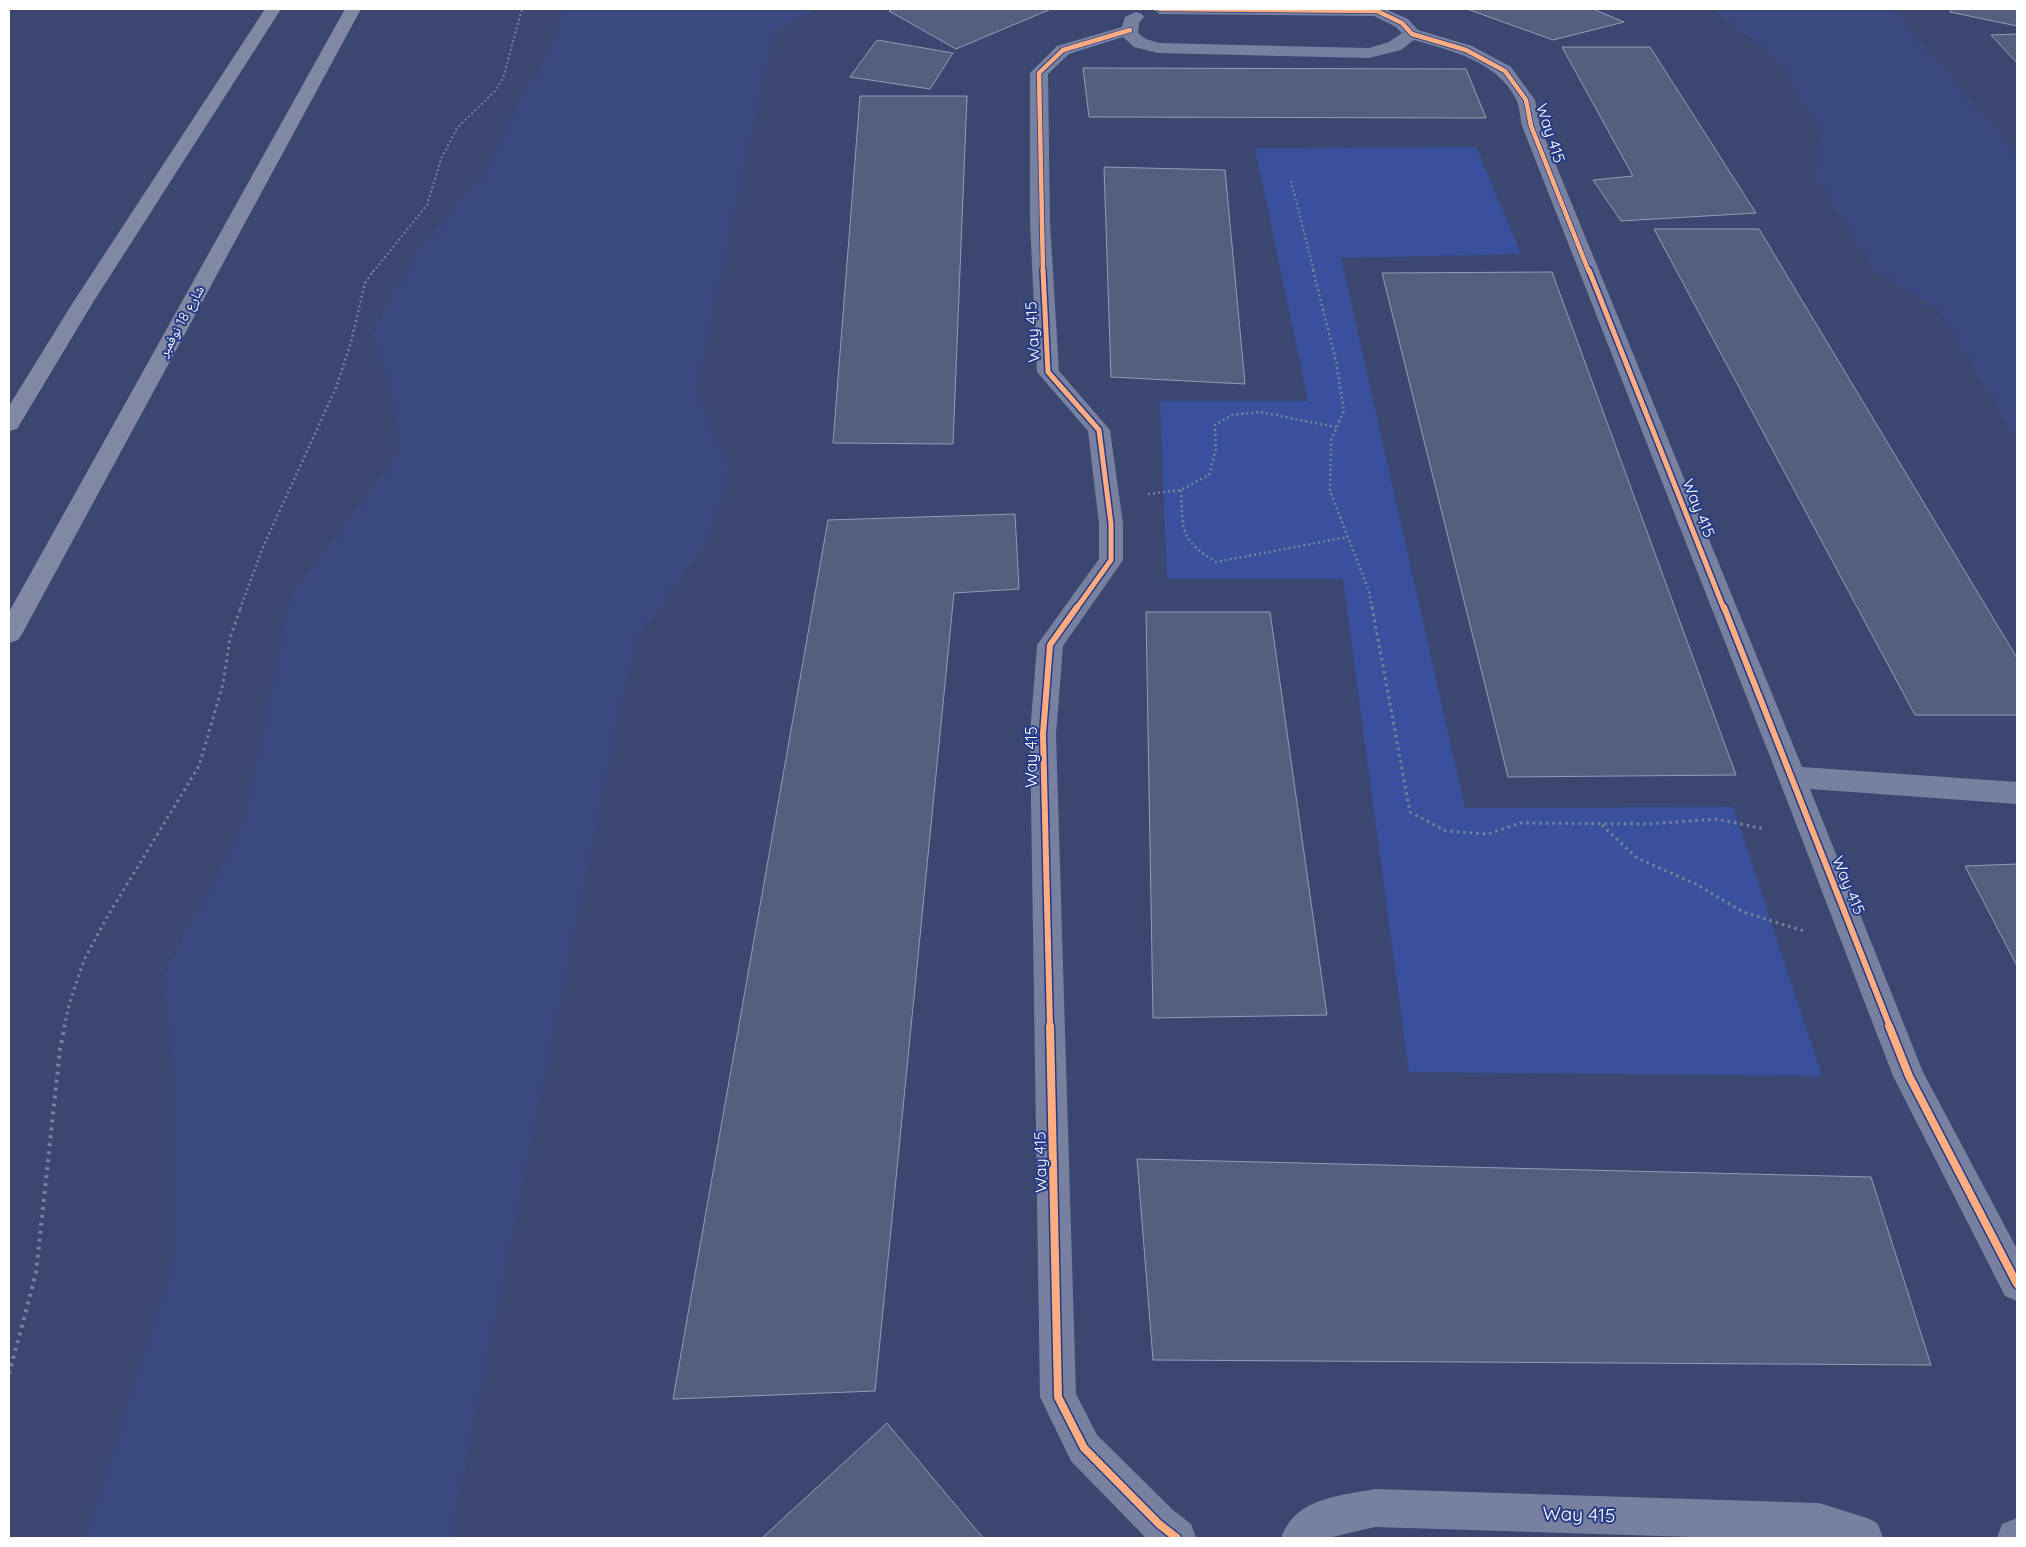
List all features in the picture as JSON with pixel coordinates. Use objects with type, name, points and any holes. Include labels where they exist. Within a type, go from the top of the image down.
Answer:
[{"type":"main road","points":[[9,424],[82,304],[273,9]]},
{"type":"main road","name":"شارع 18 نوفمبر","points":[[9,634],[353,9]]},
{"type":"street","points":[[1154,9],[1131,21],[1130,35],[1140,43],[1158,48],[1369,53],[1395,46],[1412,34]]},
{"type":"street","name":"Way 415","points":[[1160,9],[1377,11],[1402,23],[1412,34],[1466,50],[1505,71],[1526,100],[1531,126],[1792,777],[1909,1076],[2017,1284]]},
{"type":"street","name":"Way 415","points":[[1130,30],[1063,50],[1038,72],[1040,222],[1048,372],[1099,430],[1108,498],[1111,560],[1050,645],[1043,734],[1058,1396],[1084,1448],[1159,1524],[1177,1538]]},
{"type":"street","points":[[1792,777],[2017,793]]},
{"type":"street","name":"Way 415","points":[[1300,1538],[1320,1519],[1375,1508],[1819,1522],[1856,1533],[1864,1538]]},
{"type":"path","points":[[9,1374],[36,1273],[60,1049],[69,1005],[84,960],[106,919],[185,792],[198,766],[223,684],[230,638],[238,612],[263,547],[336,388],[351,342],[365,283],[385,254],[427,205],[441,159],[457,128],[495,91],[503,78],[522,9]]},
{"type":"path","points":[[1291,180],[1336,361],[1344,411],[1331,440],[1330,491],[1369,591],[1410,812],[1446,830],[1488,834],[1520,822],[1649,824],[1717,818],[1817,840]]},
{"type":"path","points":[[1108,498],[1181,490],[1209,475],[1216,449],[1215,425],[1232,415],[1260,412],[1336,427]]},
{"type":"path","points":[[1181,490],[1184,537],[1193,548],[1216,562],[1348,537]]},
{"type":"path","points":[[1602,824],[1637,858],[1696,884],[1743,912],[1860,949]]},
{"type":"shaded area","points":[[561,9],[817,9],[774,33],[697,390],[730,471],[710,536],[641,632],[627,679],[455,1517],[456,1538],[85,1538],[175,1253],[173,1065],[162,979],[244,822],[289,600],[400,453],[394,404],[372,336],[414,256],[482,177],[511,116],[556,41]]},
{"type":"shaded area","points":[[1712,9],[1892,9],[2017,155],[2017,438],[1940,312],[1873,268],[1815,174],[1821,132],[1778,60]]},
{"type":"shaded area","points":[[1476,147],[1521,254],[1341,258],[1465,808],[1733,807],[1822,1076],[1409,1072],[1343,579],[1167,579],[1160,401],[1308,401],[1255,148]]},
{"type":"building","points":[[894,9],[1051,9],[956,49],[889,11]]},
{"type":"building","points":[[1467,9],[1593,9],[1624,22],[1553,40]]},
{"type":"building","points":[[1952,9],[2017,9],[2017,26],[1950,12]]},
{"type":"building","points":[[2017,34],[2017,63],[1991,35]]},
{"type":"building","points":[[877,40],[953,53],[930,89],[850,77]]},
{"type":"building","points":[[1562,47],[1650,47],[1756,213],[1621,221],[1593,180],[1633,176]]},
{"type":"building","points":[[1083,68],[1466,69],[1486,118],[1089,117]]},
{"type":"building","points":[[860,96],[967,96],[953,444],[833,443]]},
{"type":"building","points":[[1104,167],[1225,170],[1245,384],[1111,377]]},
{"type":"building","points":[[1654,229],[1759,229],[2017,658],[2017,715],[1915,715]]},
{"type":"building","points":[[1552,272],[1736,775],[1508,777],[1382,273]]},
{"type":"building","points":[[1015,514],[1019,589],[954,593],[875,1391],[673,1399],[828,520]]},
{"type":"building","points":[[1146,612],[1270,612],[1327,1015],[1153,1018]]},
{"type":"building","points":[[2017,864],[2017,966],[1965,866]]},
{"type":"building","points":[[1137,1159],[1871,1177],[1931,1365],[1153,1360]]},
{"type":"building","points":[[887,1423],[983,1538],[762,1538]]},
{"type":"cycle path","points":[[1160,9],[1377,11],[1402,23],[1412,34],[1466,50],[1505,71],[1526,100],[1531,126],[1792,777],[1909,1076],[2017,1284]]},
{"type":"cycle path","points":[[1130,30],[1063,50],[1039,73],[1040,222],[1048,372],[1099,430],[1111,524],[1111,560],[1050,645],[1043,734],[1058,1397],[1084,1448],[1159,1524],[1177,1538]]}]
